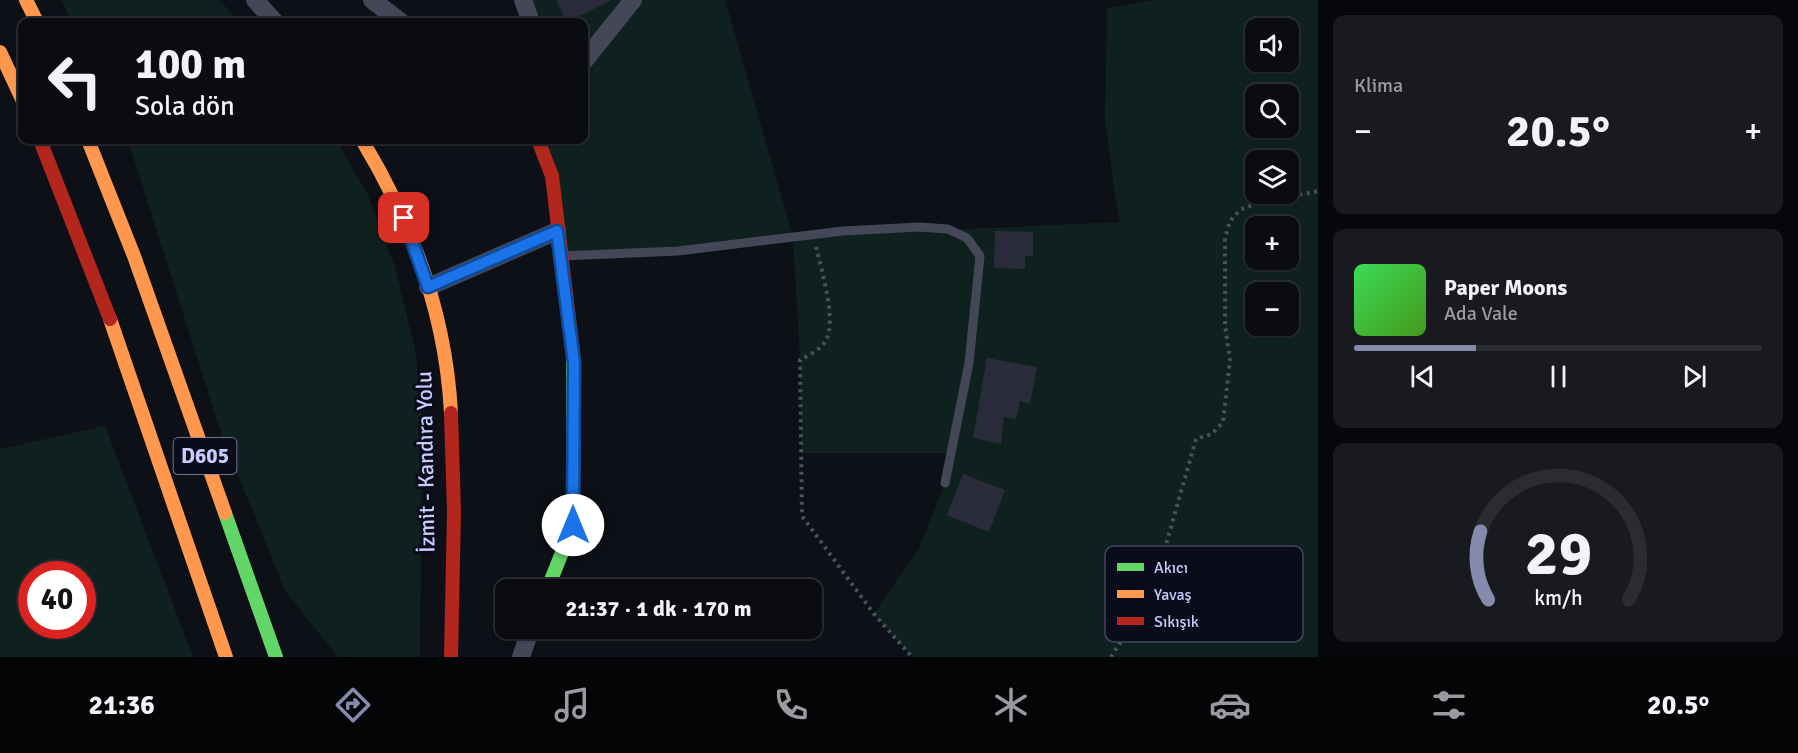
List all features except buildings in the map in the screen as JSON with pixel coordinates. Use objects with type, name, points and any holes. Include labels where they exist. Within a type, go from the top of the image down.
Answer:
[{"type":"main road","points":[[26,0],[35,18]]},
{"type":"main road","points":[[0,52],[18,90]]},
{"type":"main road","points":[[41,144],[104,302],[226,657]]},
{"type":"main road","name":"D605","points":[[90,144],[134,256],[276,657]]},
{"type":"main road","name":"İzmit - Kandıra Yolu","points":[[365,144],[386,178],[408,228],[428,287],[447,363],[452,426],[451,657]]},
{"type":"main road","points":[[540,144],[552,176],[574,363],[573,525],[551,579]]},
{"type":"street","points":[[372,0],[396,18]]},
{"type":"street","points":[[523,0],[530,18]]},
{"type":"street","points":[[588,56],[633,0]]},
{"type":"street","points":[[257,2],[271,18]]},
{"type":"street","points":[[428,287],[557,231]]},
{"type":"street","points":[[521,657],[527,639]]},
{"type":"lane","points":[[560,256],[678,251],[813,234],[908,228],[948,229],[967,238],[980,256],[969,363],[945,483]]},
{"type":"path","points":[[1166,546],[1196,439],[1212,434],[1223,422],[1230,360],[1225,325],[1225,238],[1230,221],[1240,210],[1258,203],[1318,191]]},
{"type":"path","points":[[813,234],[828,298],[828,321],[827,340],[817,351],[800,360],[802,516],[874,614],[912,657]]},
{"type":"path","points":[[1111,657],[1121,642]]},
{"type":"green space","points":[[61,0],[219,0],[236,18],[70,18]]},
{"type":"green space","points":[[523,0],[725,0],[793,237],[560,256],[539,144],[588,144],[588,18],[530,18]]},
{"type":"green space","points":[[1154,0],[1318,0],[1318,657],[912,657],[874,614],[919,548],[945,483],[951,453],[801,453],[800,360],[793,237],[1119,222],[1105,121],[1107,8]]},
{"type":"green space","points":[[129,144],[338,144],[368,195],[395,267],[416,354],[422,417],[420,657],[338,657],[286,592],[223,439]]},
{"type":"green space","points":[[105,426],[193,657],[0,657],[0,449]]},
{"type":"traffic: fast","points":[[551,579],[573,525],[573,352]]},
{"type":"traffic: fast","points":[[225,513],[276,657]]},
{"type":"traffic: slow","points":[[26,0],[35,18]]},
{"type":"traffic: slow","points":[[0,52],[18,90]]},
{"type":"traffic: slow","points":[[90,144],[134,256],[225,513]]},
{"type":"traffic: slow","points":[[364,144],[396,204],[423,271],[442,341],[451,413]]},
{"type":"traffic: slow","points":[[110,319],[226,657]]},
{"type":"traffic: jam","points":[[42,144],[110,319]]},
{"type":"traffic: jam","points":[[540,144],[552,176],[573,352]]},
{"type":"traffic: jam","points":[[451,413],[454,511],[451,657]]},
{"type":"route","points":[[404,218],[413,238],[428,287],[557,231],[574,363],[573,525]]}]
